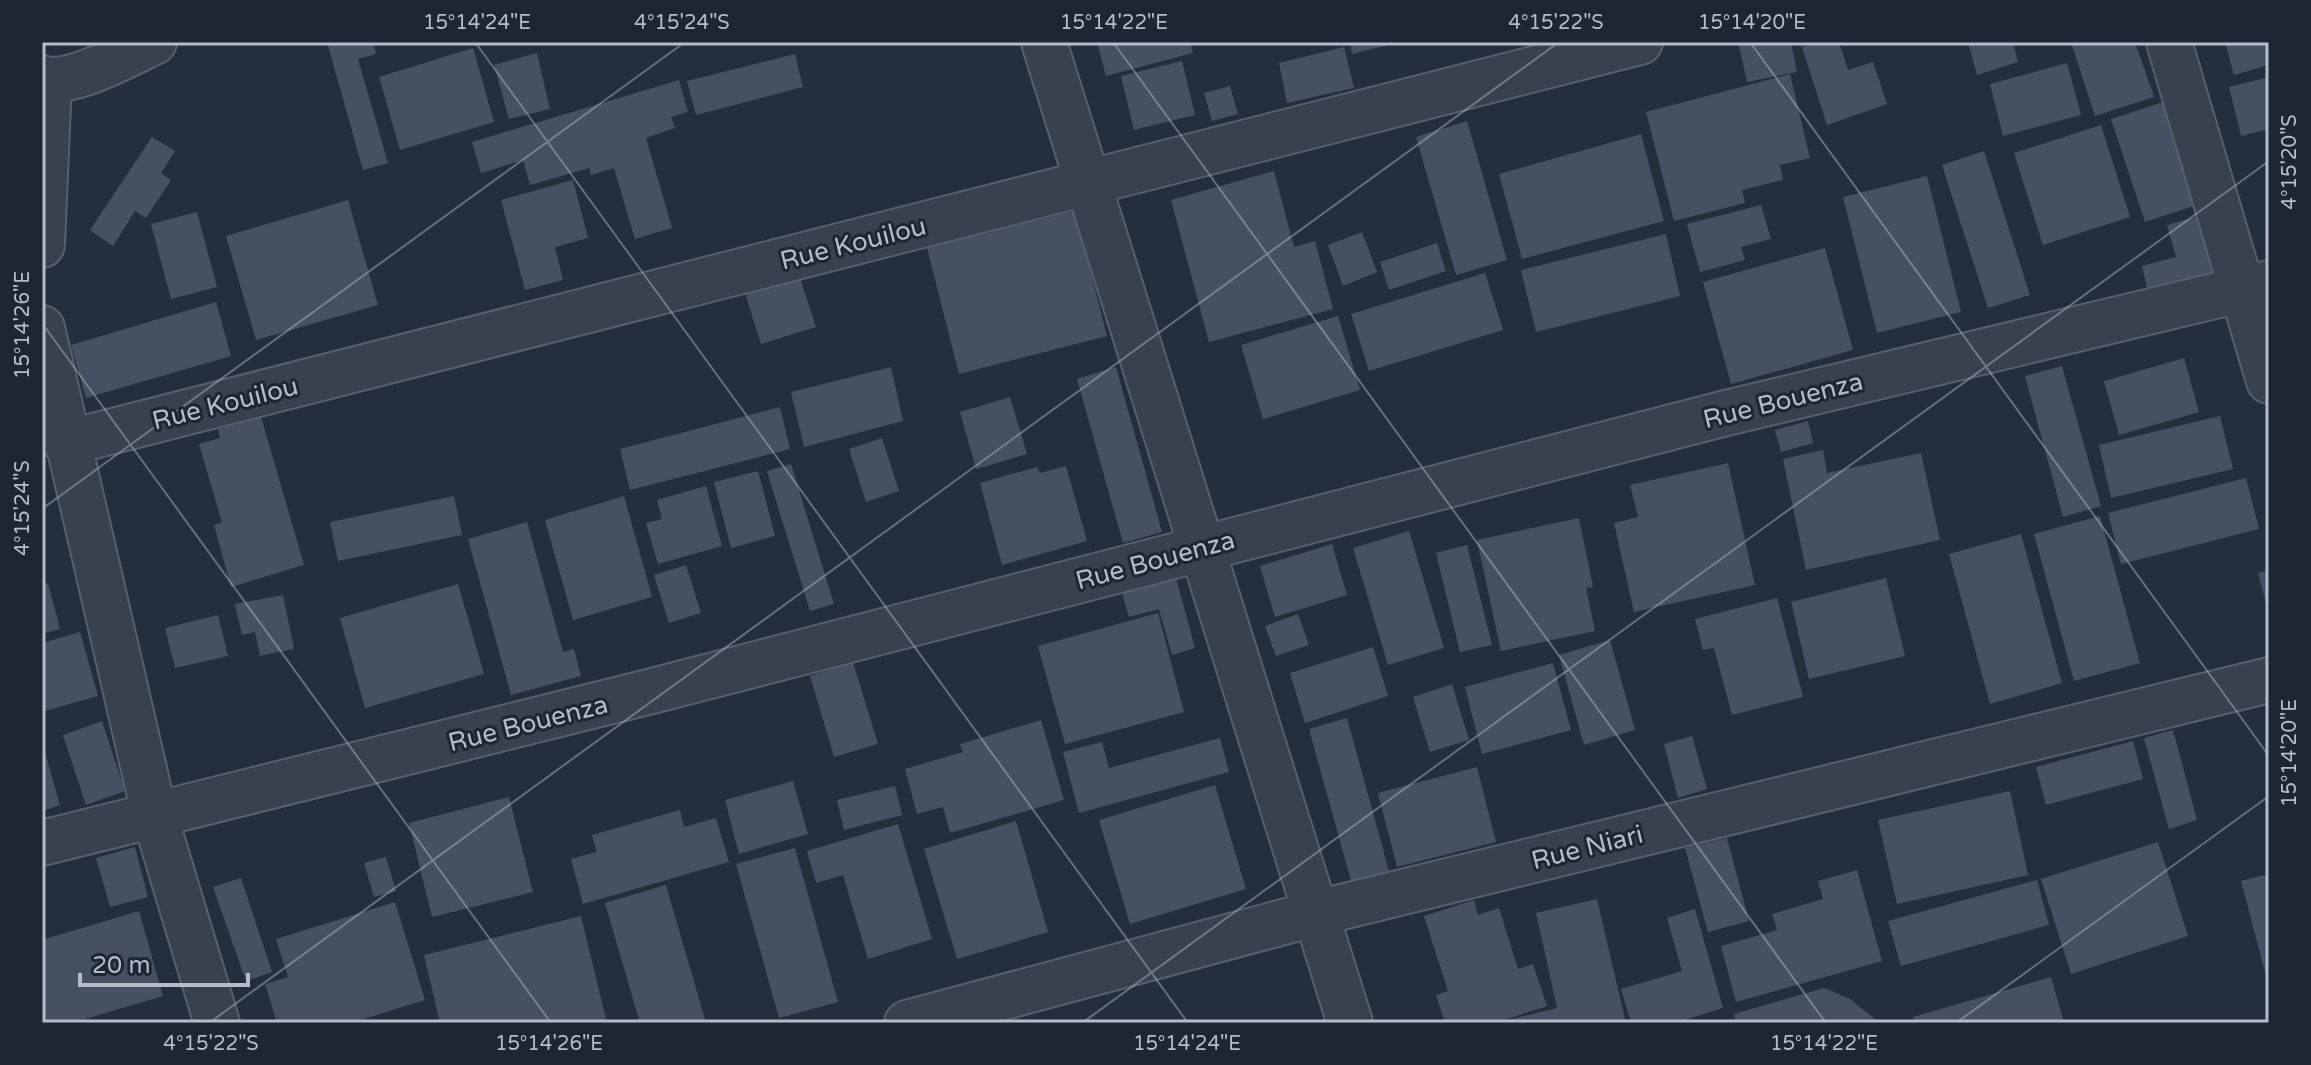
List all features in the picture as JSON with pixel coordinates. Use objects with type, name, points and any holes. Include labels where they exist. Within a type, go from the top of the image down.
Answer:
[{"type":"street","points":[[42,245],[46,80],[89,72],[154,42]]},
{"type":"street","points":[[1044,42],[1350,1023]]},
{"type":"street","name":"Rue Kouilou","points":[[66,443],[1640,42]]},
{"type":"street","points":[[2169,42],[2255,286],[2269,381]]},
{"type":"street","name":"Rue Bouenza","points":[[42,843],[155,817],[1726,413],[2255,286]]},
{"type":"street","points":[[42,328],[66,443],[155,817],[217,1023]]},
{"type":"street","name":"Rue Niari","points":[[907,1023],[1317,913],[2269,680]]},
{"type":"building","points":[[327,42],[373,42],[376,54],[358,59],[388,163],[363,170]]},
{"type":"building","points":[[1097,42],[1190,42],[1193,53],[1106,76]]},
{"type":"building","points":[[1350,42],[1396,42],[1396,43],[1352,54]]},
{"type":"building","points":[[1738,42],[1791,42],[1797,72],[1747,82]]},
{"type":"building","points":[[1817,42],[1839,42],[1848,70],[1873,62],[1887,104],[1827,125],[1802,47]]},
{"type":"building","points":[[1968,42],[2013,42],[2018,62],[1977,75]]},
{"type":"building","points":[[2071,42],[2135,42],[2154,97],[2095,116]]},
{"type":"building","points":[[2225,42],[2269,42],[2269,65],[2234,75]]},
{"type":"building","points":[[1344,47],[1354,88],[1287,103],[1279,63]]},
{"type":"building","points":[[473,48],[494,122],[400,150],[379,77]]},
{"type":"building","points":[[537,53],[550,109],[509,119],[494,65]]},
{"type":"building","points":[[795,54],[803,87],[696,115],[687,81]]},
{"type":"building","points":[[1182,61],[1195,115],[1134,130],[1121,76]]},
{"type":"building","points":[[2067,63],[2081,115],[2003,136],[1990,84]]},
{"type":"building","points":[[1790,74],[1810,158],[1780,165],[1783,180],[1742,190],[1745,203],[1674,221],[1646,112]]},
{"type":"building","points":[[2269,77],[2269,129],[2241,136],[2229,87]]},
{"type":"building","points":[[679,80],[688,112],[671,117],[675,128],[646,138],[672,228],[635,239],[614,168],[591,175],[589,168],[530,185],[523,160],[481,173],[472,142]]},
{"type":"building","points":[[1230,86],[1238,114],[1212,121],[1204,93]]},
{"type":"building","points":[[2163,102],[2197,205],[2145,222],[2111,119]]},
{"type":"building","points":[[1467,121],[1507,260],[1456,275],[1416,137]]},
{"type":"building","points":[[2101,125],[2130,217],[2043,245],[2014,153]]},
{"type":"building","points":[[1641,134],[1664,221],[1522,259],[1499,174]]},
{"type":"building","points":[[152,137],[175,151],[161,173],[171,180],[146,218],[135,211],[113,246],[90,230]]},
{"type":"building","points":[[1984,151],[2030,295],[1988,308],[1942,165]]},
{"type":"building","points":[[1274,171],[1294,247],[1315,241],[1333,309],[1209,342],[1171,200]]},
{"type":"building","points":[[1927,176],[1961,312],[1877,333],[1843,197]]},
{"type":"building","points":[[573,180],[588,238],[555,247],[563,280],[525,290],[501,200]]},
{"type":"building","points":[[348,200],[378,305],[256,340],[226,236]]},
{"type":"building","points":[[1761,205],[1771,239],[1741,247],[1745,260],[1700,272],[1687,224]]},
{"type":"building","points":[[1075,211],[1107,336],[959,374],[927,248]]},
{"type":"building","points":[[197,212],[217,287],[171,299],[151,224]]},
{"type":"building","points":[[2203,215],[2218,273],[2148,292],[2142,266],[2176,257],[2167,225]]},
{"type":"building","points":[[1362,232],[1377,272],[1343,286],[1328,245]]},
{"type":"building","points":[[1666,234],[1680,296],[1536,332],[1521,270]]},
{"type":"building","points":[[1437,243],[1446,271],[1389,290],[1380,262]]},
{"type":"building","points":[[1825,248],[1853,350],[1731,384],[1703,282]]},
{"type":"building","points":[[1485,273],[1503,330],[1369,371],[1351,314]]},
{"type":"building","points":[[799,275],[816,327],[761,344],[745,293]]},
{"type":"building","points":[[216,302],[231,356],[86,398],[71,345]]},
{"type":"building","points":[[1338,316],[1360,390],[1263,419],[1241,345]]},
{"type":"building","points":[[2184,358],[2199,412],[2119,435],[2104,381]]},
{"type":"building","points":[[2062,366],[2101,506],[2063,517],[2025,376]]},
{"type":"building","points":[[891,367],[903,421],[804,447],[791,392]]},
{"type":"building","points":[[1116,367],[1162,532],[1123,543],[1077,379]]},
{"type":"building","points":[[1010,397],[1027,454],[976,469],[960,412]]},
{"type":"building","points":[[780,407],[790,449],[630,490],[620,449]]},
{"type":"building","points":[[2220,416],[2233,469],[2111,498],[2099,445]]},
{"type":"building","points":[[261,417],[304,565],[231,587],[214,525],[222,523],[199,444],[220,438],[218,429]]},
{"type":"building","points":[[1808,421],[1813,443],[1781,452],[1775,430]]},
{"type":"building","points":[[882,438],[899,491],[866,502],[849,449]]},
{"type":"building","points":[[1823,450],[1827,473],[1921,453],[1940,540],[1806,570],[1783,459]]},
{"type":"building","points":[[1728,463],[1755,585],[1634,612],[1614,523],[1638,517],[1630,485]]},
{"type":"building","points":[[791,464],[834,604],[810,611],[767,471]]},
{"type":"building","points":[[1066,466],[1087,541],[1002,565],[980,483],[1037,467],[1040,473]]},
{"type":"building","points":[[758,471],[775,536],[731,548],[714,482]]},
{"type":"building","points":[[2246,478],[2259,529],[2121,564],[2108,513]]},
{"type":"building","points":[[706,486],[722,546],[658,564],[646,523],[662,519],[657,500]]},
{"type":"building","points":[[454,496],[462,535],[338,561],[330,522]]},
{"type":"building","points":[[624,496],[652,597],[573,620],[545,520]]},
{"type":"building","points":[[2100,516],[2140,663],[2074,681],[2034,534]]},
{"type":"building","points":[[1579,518],[1593,587],[1586,588],[1595,631],[1501,651],[1477,540]]},
{"type":"building","points":[[527,522],[563,652],[574,649],[581,676],[511,695],[468,539]]},
{"type":"building","points":[[1409,531],[1444,648],[1388,665],[1353,548]]},
{"type":"building","points":[[2021,534],[2062,683],[1990,704],[1949,554]]},
{"type":"building","points":[[1332,544],[1347,595],[1275,617],[1260,566]]},
{"type":"building","points":[[1467,545],[1492,645],[1460,652],[1436,553]]},
{"type":"building","points":[[686,565],[701,613],[669,623],[654,575]]},
{"type":"building","points":[[2269,570],[2269,611],[2268,611],[2258,573]]},
{"type":"building","points":[[1176,578],[1195,648],[1172,655],[1159,609],[1129,617],[1122,593]]},
{"type":"building","points":[[1886,578],[1905,656],[1809,679],[1791,602]]},
{"type":"building","points":[[48,583],[60,629],[42,634],[42,585]]},
{"type":"building","points":[[458,584],[484,674],[365,708],[340,618]]},
{"type":"building","points":[[283,595],[294,649],[260,656],[255,632],[242,635],[235,604]]},
{"type":"building","points":[[1777,598],[1803,697],[1732,715],[1714,648],[1703,650],[1695,619]]},
{"type":"building","points":[[1158,613],[1184,712],[1065,744],[1038,646]]},
{"type":"building","points":[[1298,614],[1309,645],[1276,656],[1265,626]]},
{"type":"building","points":[[218,615],[228,656],[175,668],[165,628]]},
{"type":"building","points":[[80,632],[98,696],[45,711],[42,643]]},
{"type":"building","points":[[1610,640],[1635,730],[1584,745],[1559,655]]},
{"type":"building","points":[[1373,647],[1388,696],[1305,723],[1290,673]]},
{"type":"building","points":[[853,662],[878,744],[834,757],[810,676]]},
{"type":"building","points":[[1553,663],[1571,730],[1482,754],[1465,687]]},
{"type":"building","points":[[1452,684],[1469,740],[1430,752],[1413,697]]},
{"type":"building","points":[[1347,718],[1389,871],[1351,881],[1309,729]]},
{"type":"building","points":[[1041,720],[1064,800],[950,833],[943,807],[917,814],[905,769],[963,752],[960,744]]},
{"type":"building","points":[[102,721],[125,791],[86,805],[63,735]]},
{"type":"building","points":[[2173,730],[2197,820],[2169,829],[2144,738]]},
{"type":"building","points":[[1692,736],[1707,789],[1678,798],[1664,744]]},
{"type":"building","points":[[1220,738],[1229,772],[1079,813],[1063,752],[1102,742],[1109,768]]},
{"type":"building","points":[[2133,741],[2143,779],[2046,805],[2036,767]]},
{"type":"building","points":[[42,742],[60,805],[42,811]]},
{"type":"building","points":[[1477,767],[1496,842],[1397,867],[1378,793]]},
{"type":"building","points":[[793,781],[808,834],[739,854],[725,800]]},
{"type":"building","points":[[1215,785],[1246,889],[1130,924],[1099,820]]},
{"type":"building","points":[[895,786],[902,815],[844,830],[837,800]]},
{"type":"building","points":[[2010,791],[2028,875],[1897,904],[1878,820]]},
{"type":"building","points":[[509,797],[533,892],[432,917],[409,823]]},
{"type":"building","points":[[680,810],[684,827],[716,818],[729,862],[583,904],[571,859],[597,852],[592,835]]},
{"type":"building","points":[[1016,821],[1048,932],[957,959],[924,849]]},
{"type":"building","points":[[898,824],[932,939],[868,959],[843,875],[816,883],[807,851]]},
{"type":"building","points":[[1727,838],[1749,921],[1708,932],[1685,848]]},
{"type":"building","points":[[2158,842],[2188,936],[2071,974],[2041,879]]},
{"type":"building","points":[[135,847],[148,897],[110,907],[96,858]]},
{"type":"building","points":[[795,848],[838,1002],[779,1018],[736,864]]},
{"type":"building","points":[[386,857],[396,891],[374,897],[364,863]]},
{"type":"building","points":[[1857,870],[1882,961],[1736,1002],[1721,946],[1777,930],[1772,914],[1823,899],[1818,881]]},
{"type":"building","points":[[2269,874],[2269,983],[2268,983],[2241,881]]},
{"type":"building","points":[[241,878],[272,972],[246,981],[213,887]]},
{"type":"building","points":[[2037,880],[2049,925],[1901,966],[1888,921]]},
{"type":"building","points":[[666,885],[706,1023],[640,1023],[605,903]]},
{"type":"building","points":[[1597,899],[1626,1023],[1508,1023],[1507,1020],[1557,1008],[1536,913]]},
{"type":"building","points":[[1474,900],[1478,915],[1499,908],[1518,969],[1533,964],[1547,1006],[1495,1023],[1445,1023],[1436,995],[1448,991],[1424,916]]},
{"type":"building","points":[[395,902],[425,1000],[350,1023],[277,1023],[265,984],[288,977],[276,939]]},
{"type":"building","points":[[1695,909],[1723,1008],[1674,1023],[1631,1023],[1621,989],[1682,971],[1667,918]]},
{"type":"building","points":[[139,911],[163,996],[72,1023],[42,1023],[42,940]]},
{"type":"building","points":[[581,916],[607,1023],[440,1023],[424,955]]},
{"type":"building","points":[[2051,977],[2064,1023],[1915,1023],[1913,1017]]},
{"type":"building","points":[[1824,988],[1850,999],[1880,1023],[1736,1023],[1734,1014]]}]
